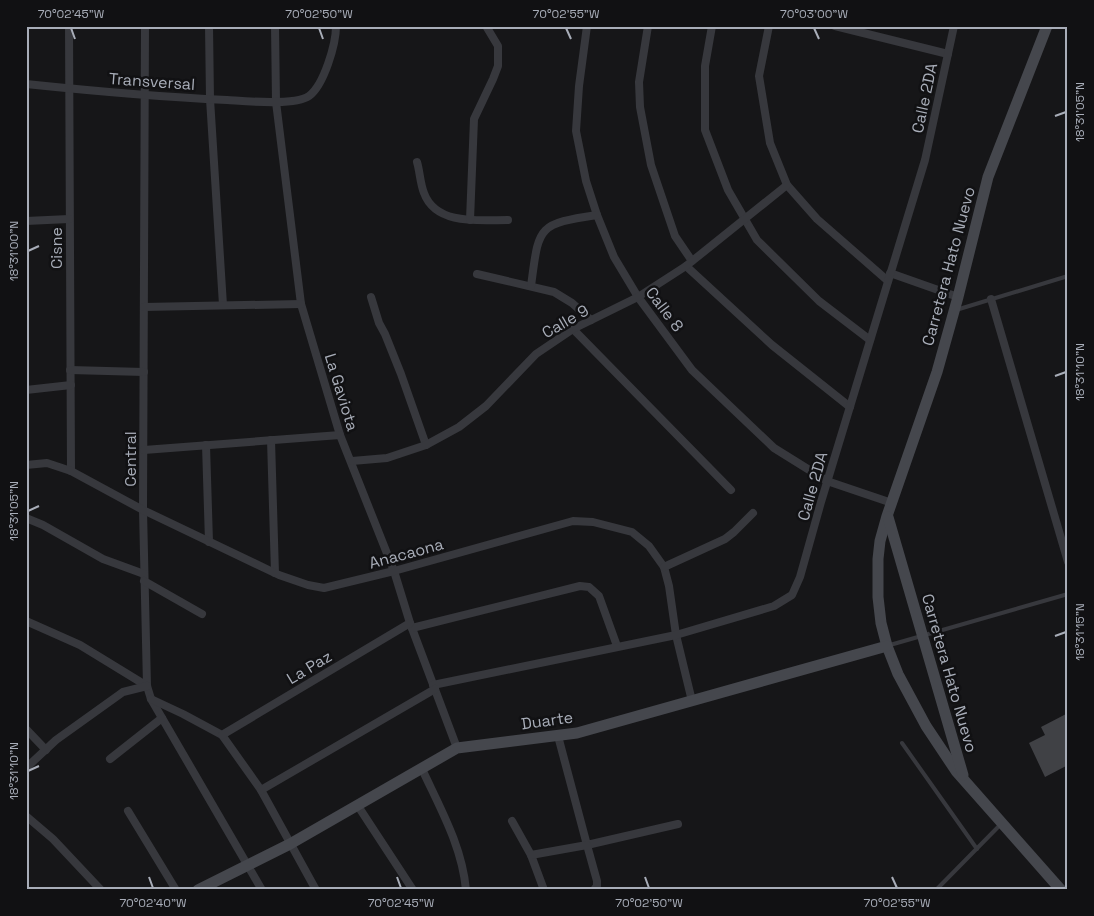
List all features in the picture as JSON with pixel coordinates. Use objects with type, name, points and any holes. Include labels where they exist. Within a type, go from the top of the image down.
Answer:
[{"type":"main road","name":"Carretera Hato Nuevo","points":[[1047,26],[988,177],[937,372],[887,516],[880,541],[878,559],[879,606],[887,646],[898,674],[926,726],[965,782],[1061,890]]},
{"type":"main road","name":"Carretera Hato Nuevo","points":[[887,516],[965,782]]},
{"type":"main road","name":"Duarte","points":[[198,890],[290,844],[457,748],[577,733],[887,646]]},
{"type":"street","name":"Cisne","points":[[69,26],[71,470]]},
{"type":"street","name":"Central","points":[[145,26],[143,510],[147,686],[151,699],[262,890]]},
{"type":"street","points":[[209,26],[210,99],[223,305]]},
{"type":"street","name":"La Gaviota","points":[[275,26],[276,102],[300,304],[340,435],[352,461],[394,571],[411,625],[457,748]]},
{"type":"street","name":"Transversal","points":[[26,84],[145,96],[276,102],[303,99],[310,96],[316,88],[334,47],[336,26]]},
{"type":"street","points":[[470,220],[474,119],[498,66],[498,46],[486,26]]},
{"type":"street","name":"Calle 8","points":[[587,26],[579,86],[576,131],[586,182],[597,215],[614,257],[638,297],[692,370],[774,448],[827,481],[892,503]]},
{"type":"street","points":[[648,26],[639,82],[640,107],[654,174],[675,236],[689,264],[772,345],[850,406]]},
{"type":"street","points":[[712,26],[705,66],[705,130],[728,190],[757,240],[812,294],[870,340]]},
{"type":"street","points":[[769,26],[759,76],[770,143],[787,185],[817,219],[889,277],[958,297]]},
{"type":"street","points":[[835,26],[948,54]]},
{"type":"street","name":"Calle 2DA","points":[[261,790],[434,687],[617,646],[676,635],[774,606],[792,595],[800,577],[827,481],[925,160],[954,26]]},
{"type":"street","points":[[417,162],[424,194],[434,208],[441,213],[470,220],[508,220]]},
{"type":"street","name":"Calle 9","points":[[352,461],[387,458],[426,445],[459,427],[486,406],[536,354],[573,329],[638,297],[689,264],[787,185]]},
{"type":"street","points":[[531,286],[536,247],[548,227],[565,220],[597,215]]},
{"type":"street","points":[[26,221],[69,219]]},
{"type":"street","points":[[476,274],[531,286],[560,295],[591,320]]},
{"type":"street","points":[[371,296],[379,323],[401,374],[426,445]]},
{"type":"street","points":[[991,299],[1068,562]]},
{"type":"street","points":[[144,307],[300,304]]},
{"type":"street","points":[[573,329],[731,490]]},
{"type":"street","points":[[70,370],[144,372]]},
{"type":"street","points":[[26,390],[71,385]]},
{"type":"street","points":[[144,450],[340,435]]},
{"type":"street","points":[[271,440],[275,573]]},
{"type":"street","points":[[206,445],[209,542]]},
{"type":"street","name":"Anacaona","points":[[26,465],[48,463],[71,470],[143,510],[275,573],[308,585],[324,588],[394,571],[572,521],[593,522],[632,532],[649,546],[664,567],[669,586],[676,635],[692,701]]},
{"type":"street","points":[[664,567],[726,539],[753,513]]},
{"type":"street","points":[[26,518],[43,525],[103,559],[144,578],[202,614]]},
{"type":"street","name":"La Paz","points":[[222,735],[411,625],[580,586],[588,587],[599,596],[617,646]]},
{"type":"street","points":[[26,621],[80,645],[147,686]]},
{"type":"street","points":[[26,768],[56,740],[123,692],[147,686]]},
{"type":"street","points":[[151,699],[222,735],[261,790],[316,890]]},
{"type":"street","points":[[110,760],[162,718]]},
{"type":"street","points":[[26,729],[46,750]]},
{"type":"street","points":[[558,736],[597,881],[597,886],[594,890]]},
{"type":"street","points":[[422,769],[458,848],[465,876],[466,890]]},
{"type":"street","points":[[358,806],[413,890]]},
{"type":"street","points":[[128,811],[176,890]]},
{"type":"street","points":[[26,816],[53,839],[101,890]]},
{"type":"street","points":[[512,821],[531,855],[544,890]]},
{"type":"street","points":[[531,855],[587,845],[678,824]]},
{"type":"lane","points":[[954,310],[1068,276]]},
{"type":"lane","name":"Duarte","points":[[887,646],[1068,594]]},
{"type":"lane","points":[[902,743],[977,849]]},
{"type":"lane","points":[[936,890],[1002,823]]},
{"type":"building","points":[[1068,713],[1068,765],[1045,777],[1029,743],[1045,735],[1041,727]]}]
